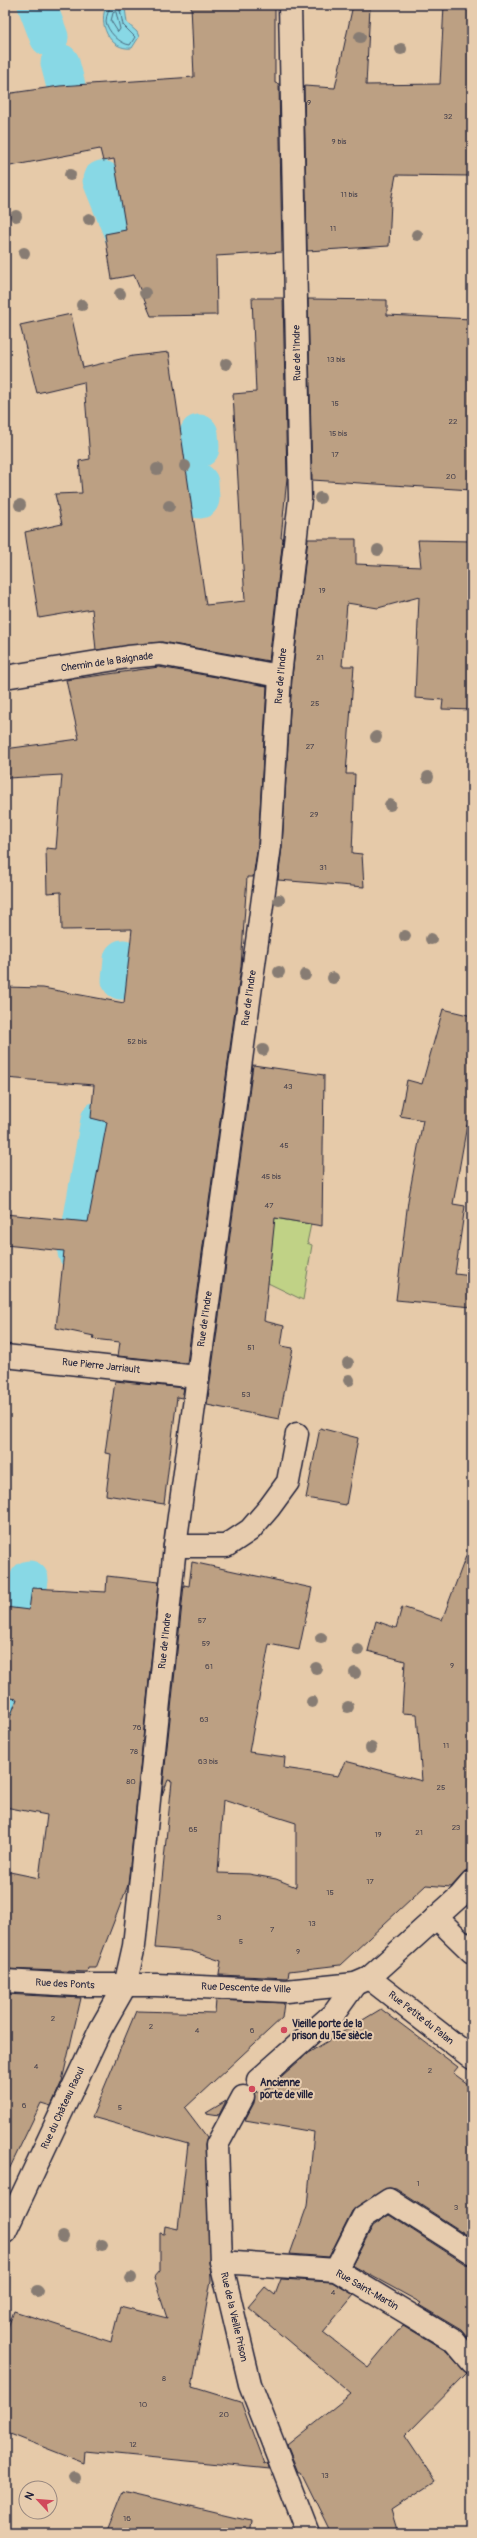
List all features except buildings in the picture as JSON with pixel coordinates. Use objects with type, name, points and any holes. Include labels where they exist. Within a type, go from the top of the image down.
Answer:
[{"type":"street","name":"Rue de l'Indre","points":[[125,1986],[134,1946],[175,1546],[270,846],[280,676],[300,499],[290,5]]},
{"type":"street","name":"Chemin de la Baignade","points":[[5,677],[128,657],[160,654],[280,676]]},
{"type":"street","name":"Rue Pierre Jarriault","points":[[5,1356],[197,1376]]},
{"type":"street","points":[[175,1546],[226,1546],[250,1530],[269,1508],[288,1482],[297,1434]]},
{"type":"street","points":[[258,2080],[335,2012],[362,1981],[460,1896],[472,1882]]},
{"type":"street","points":[[436,1917],[472,1952]]},
{"type":"street","name":"Rue des Ponts","points":[[5,1981],[125,1986]]},
{"type":"street","name":"Rue Descente de Ville","points":[[125,1986],[156,1985],[286,1991],[362,1981]]},
{"type":"street","name":"Rue Petite du Palan","points":[[362,1981],[472,2058]]},
{"type":"street","name":"Rue du Château Raoul","points":[[5,2232],[101,2028],[125,1986]]},
{"type":"street","name":"Rue de la Vieille Prison","points":[[243,2097],[217,2145],[221,2262],[250,2384],[308,2533]]},
{"type":"street","points":[[336,2270],[363,2218],[389,2200],[472,2254]]},
{"type":"street","name":"Rue Saint-Martin","points":[[221,2262],[336,2270],[454,2341],[472,2362]]},
{"type":"green space","points":[[274,1218],[311,1224],[307,1243],[312,1245],[303,1300],[268,1283]]},
{"type":"water","points":[[107,5],[121,5],[125,8],[127,23],[137,32],[139,37],[132,48],[124,48],[117,45],[107,34],[103,19]]},
{"type":"waterway","points":[[37,5],[49,37]]},
{"type":"waterway","points":[[60,63],[66,86]]},
{"type":"waterway","points":[[102,180],[126,240]]},
{"type":"waterway","points":[[199,434],[200,448]]},
{"type":"waterway","points":[[199,483],[200,499]]},
{"type":"waterway","points":[[121,980],[123,959]]},
{"type":"waterway","points":[[77,1252],[100,1120]]},
{"type":"waterway","points":[[19,1637],[29,1580]]},
{"type":"waterway","points":[[5,1719],[12,1698]]},
{"type":"place","name":"Vieille porte de la prison du 15e siècle","points":[[284,2030]]},
{"type":"place","name":"Ancienne porte de ville","points":[[252,2089]]}]
